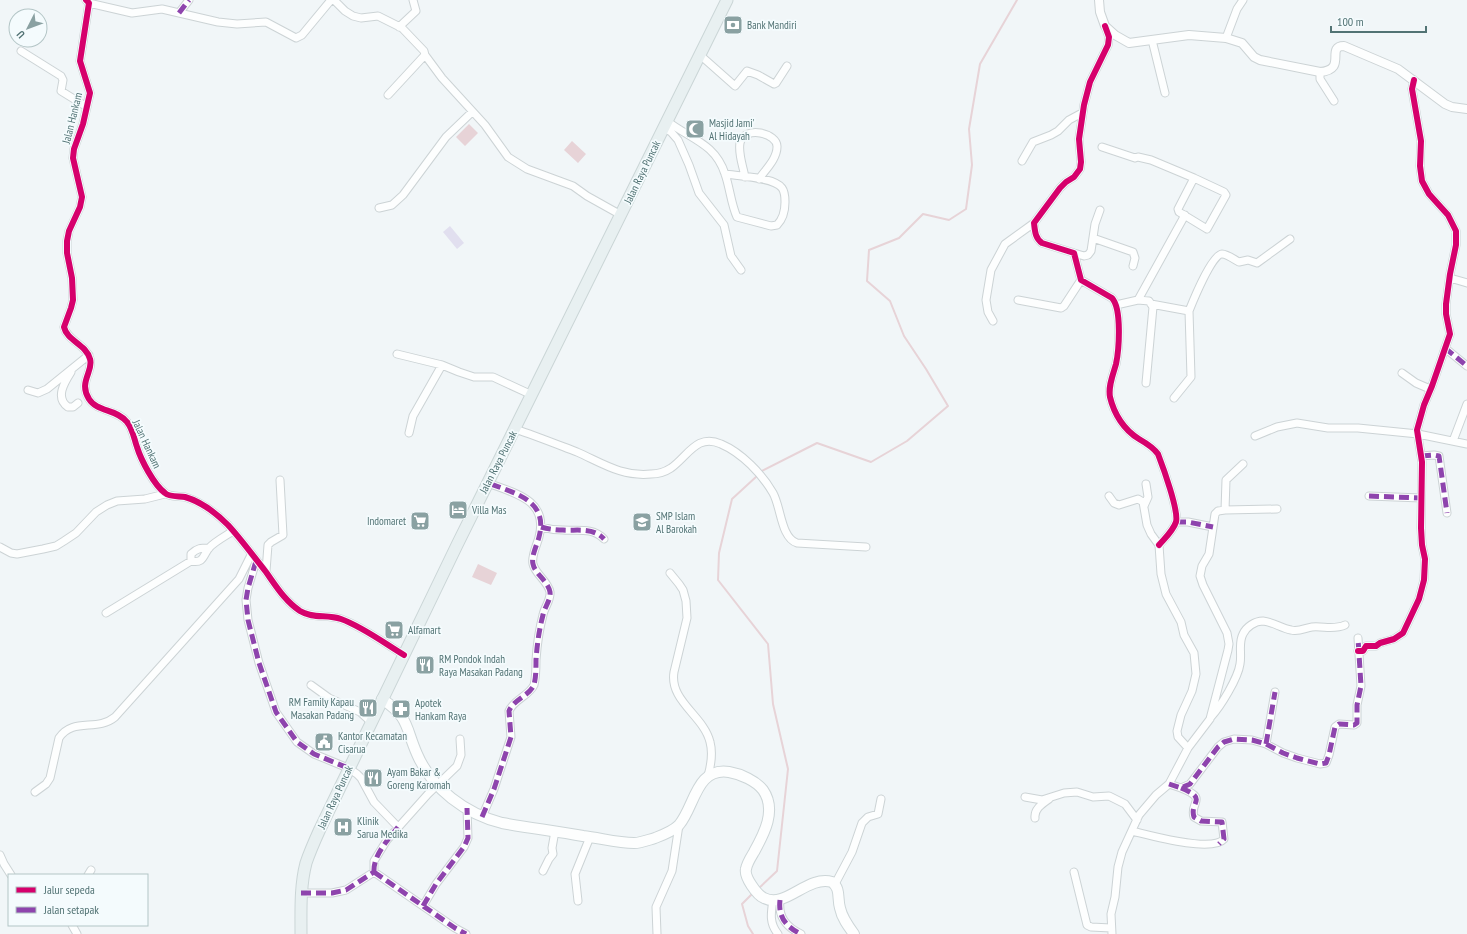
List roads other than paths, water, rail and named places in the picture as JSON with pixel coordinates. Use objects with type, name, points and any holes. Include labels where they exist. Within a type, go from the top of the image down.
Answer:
[{"type":"highway","name":"Jalan Raya Puncak","points":[[301,934],[301,893],[305,871],[312,848],[348,768],[727,0]]},
{"type":"main road","points":[[382,699],[404,718],[421,763],[437,786],[450,797],[482,817],[502,823],[636,843],[660,836],[679,825],[698,789],[708,776],[724,772],[737,774],[758,784],[768,798],[769,809],[766,830],[746,868],[746,876],[750,883],[763,898],[776,900],[800,888],[815,883],[829,881],[835,884],[838,890],[839,905],[842,915],[854,934]]},
{"type":"street","points":[[179,13],[189,0]]},
{"type":"street","points":[[88,2],[132,13],[162,9],[222,23],[268,23],[296,38],[302,35],[332,0],[353,16],[361,18],[378,16],[404,30],[415,41],[424,51],[425,55],[442,78],[485,125],[505,154],[513,162],[527,169],[573,186],[620,215]]},
{"type":"street","points":[[399,28],[416,12],[413,0]]},
{"type":"street","points":[[993,321],[988,312],[986,300],[991,270],[1005,244],[1034,223],[1060,188],[1074,177],[1080,169],[1081,162],[1079,145],[1082,113],[1088,86],[1108,46],[1109,37],[1100,12],[1099,0]]},
{"type":"street","points":[[1226,38],[1237,9],[1243,0]]},
{"type":"street","name":"Jalan Hankam","points":[[88,2],[80,61],[90,89],[87,107],[74,154],[75,168],[82,197],[80,207],[69,230],[67,241],[67,253],[72,278],[73,300],[64,327],[66,333],[89,355],[90,364],[85,382],[88,399],[95,406],[115,413],[127,422],[131,428],[144,464],[153,480],[165,494]]},
{"type":"street","points":[[1105,26],[1115,35],[1129,42],[1189,35],[1226,38],[1242,44],[1254,57],[1260,60],[1320,72],[1329,70],[1334,66],[1336,63],[1335,54],[1337,48],[1344,46],[1398,70],[1414,80],[1445,104],[1452,107],[1467,109]]},
{"type":"street","points":[[1152,40],[1165,93]]},
{"type":"street","points":[[20,51],[61,76],[63,81],[61,91],[87,107]]},
{"type":"street","points":[[388,95],[425,55]]},
{"type":"street","points":[[700,55],[736,86],[747,71],[772,83],[776,83],[787,66]]},
{"type":"street","points":[[1320,72],[1320,79],[1334,101]]},
{"type":"street","points":[[1358,651],[1363,651],[1366,646],[1374,647],[1380,643],[1394,639],[1403,633],[1419,599],[1424,580],[1425,567],[1422,545],[1420,456],[1417,430],[1420,415],[1450,334],[1446,309],[1456,245],[1456,230],[1448,215],[1429,194],[1422,181],[1420,166],[1421,141],[1412,89],[1414,80]]},
{"type":"street","points":[[379,208],[392,205],[403,196],[447,135],[472,112]]},
{"type":"street","points":[[1022,161],[1033,142],[1058,131],[1069,120],[1082,113]]},
{"type":"street","points":[[666,124],[694,138],[706,146],[720,162],[725,174],[737,217],[775,226],[781,220],[784,213],[785,204],[784,192],[781,186],[776,183],[759,179],[725,174]]},
{"type":"street","points":[[666,124],[678,140],[699,193],[724,225],[731,256],[741,270]]},
{"type":"street","points":[[745,177],[740,155],[740,142],[745,136],[757,132],[774,139],[777,142],[778,148],[773,160],[759,179]]},
{"type":"street","points":[[1102,148],[1135,158],[1138,157],[1151,160],[1194,178],[1225,193],[1226,197],[1207,229],[1179,212],[1178,209],[1194,178]]},
{"type":"street","points":[[1034,223],[1035,232],[1039,241],[1084,256],[1090,253],[1100,210]]},
{"type":"street","points":[[1138,300],[1185,215]]},
{"type":"street","points":[[1093,238],[1133,252],[1135,258],[1133,266]]},
{"type":"street","points":[[1174,398],[1191,378],[1189,310],[1214,259],[1224,254],[1239,262],[1248,260],[1257,263],[1290,239]]},
{"type":"street","points":[[1074,253],[1081,280],[1112,298],[1116,305],[1118,348],[1111,384],[1110,398],[1116,412],[1128,432],[1153,448],[1158,454],[1175,510],[1176,522],[1172,530],[1159,545]]},
{"type":"street","points":[[1450,278],[1467,283]]},
{"type":"street","points":[[1018,300],[1061,308],[1064,306],[1081,280]]},
{"type":"street","points":[[1116,305],[1138,300],[1146,300],[1152,304],[1189,310]]},
{"type":"street","points":[[1146,383],[1154,310],[1152,304]]},
{"type":"street","points":[[1445,348],[1467,366]]},
{"type":"street","points":[[397,354],[442,365],[474,377],[493,377],[532,395]]},
{"type":"street","points":[[28,390],[38,392],[47,389],[89,355]]},
{"type":"street","points":[[409,433],[413,416],[442,365]]},
{"type":"street","points":[[74,367],[63,384],[61,399],[68,407],[73,407],[78,403]]},
{"type":"street","points":[[1402,373],[1416,383],[1430,390]]},
{"type":"street","points":[[1453,441],[1467,404]]},
{"type":"street","points":[[1255,436],[1277,427],[1297,423],[1328,428],[1358,428],[1418,434],[1467,444]]},
{"type":"street","points":[[514,429],[551,442],[611,468],[633,474],[650,474],[666,471],[681,460],[694,446],[704,441],[716,442],[734,451],[752,466],[760,476],[776,498],[785,530],[788,537],[793,542],[866,547]]},
{"type":"street","points":[[1420,456],[1439,456],[1446,513]]},
{"type":"street","points":[[1225,510],[1226,480],[1243,464]]},
{"type":"street","points":[[266,571],[268,545],[283,535],[280,480]]},
{"type":"street","points":[[482,817],[494,789],[511,737],[509,711],[517,700],[529,692],[534,685],[542,616],[550,594],[533,563],[541,528],[538,514],[532,503],[488,483]]},
{"type":"street","points":[[1144,506],[1148,497],[1146,484]]},
{"type":"street","points":[[0,547],[17,554],[56,546],[76,533],[96,512],[117,501],[145,499],[165,494],[187,498],[200,503],[216,514],[233,531],[266,571],[285,598],[302,612],[317,617],[340,619],[355,626],[404,655]]},
{"type":"street","points":[[1109,496],[1116,505],[1138,499],[1143,502],[1147,524],[1159,545],[1159,564],[1166,594],[1181,622],[1184,635],[1192,647],[1196,662],[1196,672],[1193,688],[1177,728],[1178,737],[1188,748]]},
{"type":"street","points":[[1369,496],[1421,498]]},
{"type":"street","points":[[1210,719],[1229,644],[1227,633],[1200,576],[1202,566],[1209,554],[1215,514],[1218,511],[1225,510],[1277,509]]},
{"type":"street","points":[[1176,522],[1188,522],[1213,527]]},
{"type":"street","points":[[541,528],[590,531],[597,533],[604,539]]},
{"type":"street","points":[[106,613],[191,561],[198,561],[204,558],[209,548],[233,531]]},
{"type":"street","points":[[191,561],[191,554],[193,552],[200,548],[209,548]]},
{"type":"street","points":[[254,558],[246,600],[247,616],[253,643],[276,712],[298,742],[314,754],[355,772],[361,778],[374,802],[398,827]]},
{"type":"street","points":[[35,792],[46,784],[50,778],[62,734],[72,727],[103,724],[115,717],[240,579],[254,558]]},
{"type":"street","points":[[670,573],[682,590],[686,601],[687,618],[674,672],[675,687],[682,700],[702,726],[710,740],[712,756],[708,776]]},
{"type":"street","points":[[1074,872],[1087,925],[1090,927],[1112,931],[1111,914],[1115,897],[1118,867],[1122,852],[1136,820],[1146,806],[1169,784],[1188,748],[1219,707],[1235,680],[1240,665],[1240,643],[1242,635],[1254,623],[1263,621],[1293,631],[1311,627],[1336,628],[1345,625]]},
{"type":"street","points":[[1181,788],[1192,782],[1217,748],[1224,742],[1243,739],[1252,740],[1266,744],[1283,753],[1297,758],[1320,764],[1326,763],[1335,727],[1339,724],[1354,725],[1357,723],[1357,705],[1361,686],[1358,638]]},
{"type":"street","points":[[311,685],[329,698],[360,712],[371,722]]},
{"type":"street","points":[[1266,744],[1275,692]]},
{"type":"street","points":[[374,872],[374,861],[387,840],[428,794],[459,764],[461,748],[460,739]]},
{"type":"street","points":[[1132,831],[1182,842],[1214,845],[1223,841],[1222,822],[1202,821],[1194,818],[1192,814],[1197,801],[1196,798],[1192,793],[1169,784]]},
{"type":"street","points":[[1025,797],[1039,800],[1071,792],[1082,793],[1093,797],[1109,796],[1125,804],[1136,820]]},
{"type":"street","points":[[1034,818],[1034,813],[1037,809],[1050,798]]},
{"type":"street","points":[[835,884],[852,852],[861,824],[868,817],[878,814],[881,799]]},
{"type":"street","points":[[423,906],[436,884],[464,847],[468,838],[467,808]]},
{"type":"street","points":[[657,934],[656,906],[672,871],[679,825]]},
{"type":"street","points":[[543,872],[553,854],[552,848],[555,831]]},
{"type":"street","points":[[578,901],[575,874],[590,837]]},
{"type":"street","points":[[0,855],[10,874]]},
{"type":"street","points":[[301,893],[346,890],[374,872]]},
{"type":"street","points":[[374,872],[466,934]]},
{"type":"street","points":[[776,900],[771,918],[772,926],[778,934]]},
{"type":"street","points":[[776,900],[784,921],[788,927],[801,934]]},
{"type":"waterway","points":[[760,472],[817,443],[871,462],[907,441],[948,406],[904,336],[890,301],[867,281],[869,250],[899,238],[923,214],[949,220],[966,209],[972,165],[969,129],[980,64],[1017,0]]},
{"type":"waterway","points":[[757,476],[732,499],[719,553],[718,580],[768,644],[773,704],[788,769],[777,871],[758,889]]},
{"type":"waterway","points":[[753,893],[742,904],[748,926],[753,934]]},
{"type":"place","name":"Bank Mandiri","points":[[733,25]]},
{"type":"place","name":"Masjid Jami' Al Hidayah","points":[[695,129]]},
{"type":"place","name":"Villa Mas","points":[[458,510]]},
{"type":"place","name":"Indomaret","points":[[420,521]]},
{"type":"place","name":"SMP Islam Al Barokah","points":[[642,522]]},
{"type":"place","name":"Alfamart","points":[[394,630]]},
{"type":"place","name":"RM Pondok Indah Raya Masakan Padang","points":[[425,665]]},
{"type":"place","name":"RM Family Kapau Masakan Padang","points":[[368,708]]},
{"type":"place","name":"Apotek Hankam Raya","points":[[401,709]]},
{"type":"place","name":"Kantor Kecamatan Cisarua","points":[[324,742]]},
{"type":"place","name":"Ayam Bakar & Goreng Karomah","points":[[373,778]]},
{"type":"place","name":"Klinik Sarua Medika","points":[[343,827]]}]
